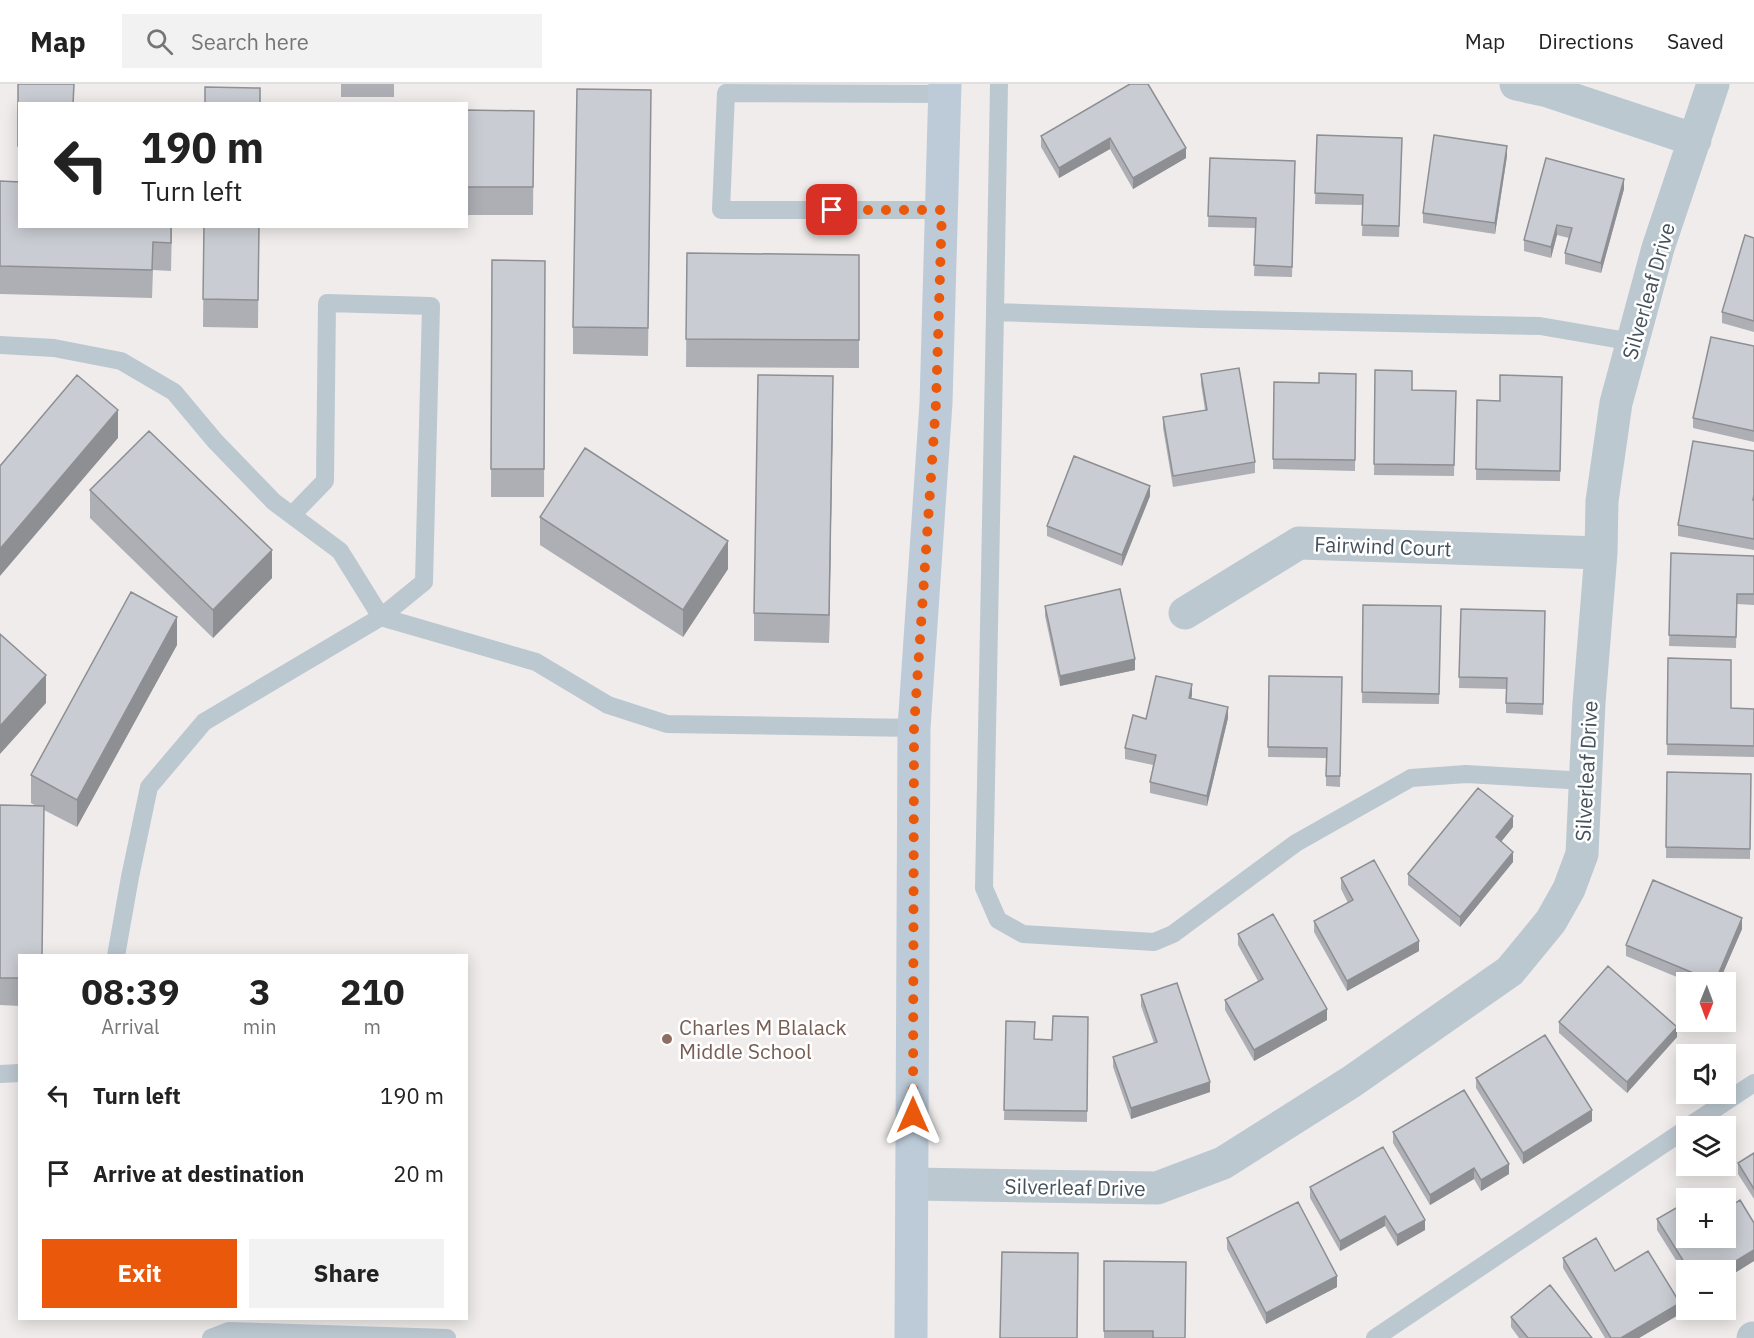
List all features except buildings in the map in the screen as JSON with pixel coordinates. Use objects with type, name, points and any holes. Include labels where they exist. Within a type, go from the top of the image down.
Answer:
[{"type":"street","points":[[1516,84],[1548,91],[1695,140]]},
{"type":"street","name":"Silverleaf Drive","points":[[912,1184],[1157,1188],[1223,1163],[1351,1082],[1510,971],[1551,921],[1569,889],[1582,854],[1589,703],[1601,553],[1602,501],[1616,403],[1658,248],[1713,84]]},
{"type":"street","points":[[911,1338],[914,728],[936,403],[945,89]]},
{"type":"street","name":"Fairwind Court","points":[[1185,613],[1299,543],[1601,553]]},
{"type":"lane","points":[[999,84],[984,888],[998,920],[1023,934],[1154,942],[1173,934],[1296,843],[1412,778],[1466,774],[1586,781]]},
{"type":"lane","points":[[942,210],[722,210],[726,93],[945,89]]},
{"type":"lane","points":[[116,954],[149,787],[204,722],[381,618],[424,582],[431,306],[327,303],[325,481],[292,515]]},
{"type":"lane","points":[[995,312],[1540,326],[1633,342]]},
{"type":"lane","points":[[0,345],[54,348],[121,362],[174,392],[215,441],[274,502],[340,551],[381,618],[536,662],[608,705],[668,724],[914,728]]},
{"type":"lane","points":[[0,1074],[18,1073]]},
{"type":"lane","points":[[1706,1116],[1754,1083]]},
{"type":"lane","points":[[1375,1338],[1676,1136]]},
{"type":"lane","points":[[211,1338],[229,1331],[447,1338]]},
{"type":"place","name":"Charles M Blalack Middle School","points":[[667,1039]]},
{"type":"route","points":[[832,210],[942,210],[936,403],[914,728],[913,1115]]}]
